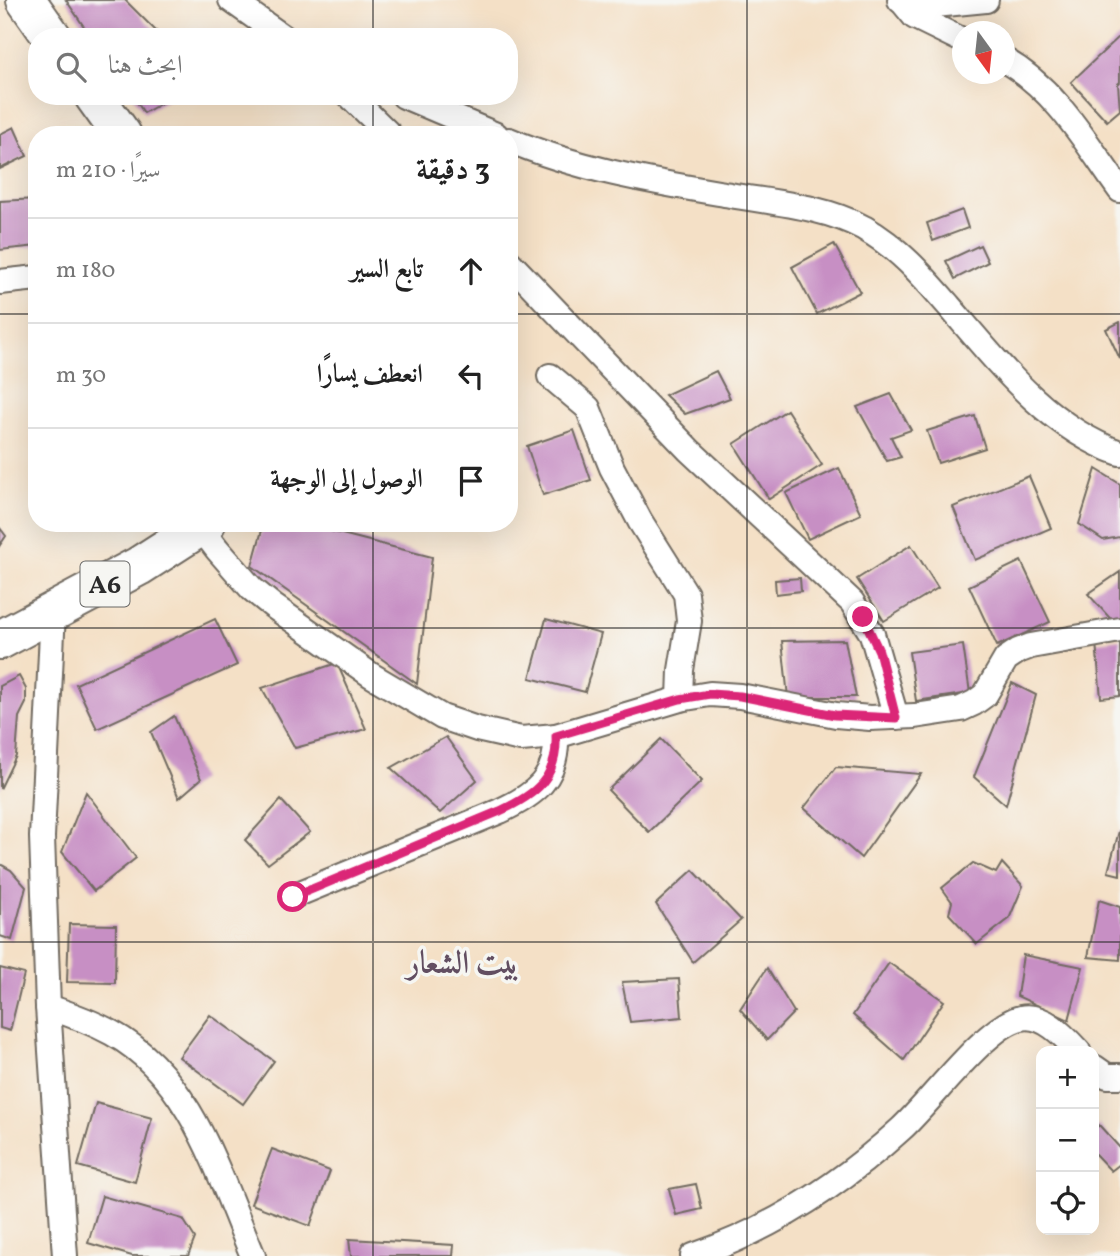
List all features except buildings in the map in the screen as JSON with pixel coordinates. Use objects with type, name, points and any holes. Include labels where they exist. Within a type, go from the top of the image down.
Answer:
[{"type":"highway","points":[[26,0],[46,28]]},
{"type":"highway","points":[[100,105],[116,126]]},
{"type":"highway","name":"A6","points":[[0,640],[139,566],[194,532]]},
{"type":"street","points":[[231,0],[270,28]]},
{"type":"street","points":[[901,0],[935,5],[986,0]]},
{"type":"street","points":[[901,0],[915,17],[952,35]]},
{"type":"street","points":[[1015,67],[1054,99],[1120,190]]},
{"type":"street","points":[[359,105],[382,126]]},
{"type":"street","points":[[391,126],[392,115],[399,105]]},
{"type":"street","points":[[425,105],[475,126]]},
{"type":"street","points":[[518,143],[585,167],[816,210],[861,227],[901,253],[919,270],[1030,397],[1084,436],[1120,453]]},
{"type":"street","points":[[518,271],[689,450],[852,603],[872,634],[896,718]]},
{"type":"street","points":[[0,282],[28,279]]},
{"type":"street","points":[[550,376],[588,408],[627,498],[686,594],[689,621],[681,670],[680,699]]},
{"type":"street","points":[[208,532],[234,570],[272,606],[407,698],[442,717],[521,739],[556,736],[695,695],[725,694],[835,715],[896,718],[961,709],[974,703],[993,684],[1006,659],[1031,646],[1120,630]]},
{"type":"street","points":[[52,612],[42,837],[48,1007],[65,1256]]},
{"type":"street","points":[[293,897],[529,797],[540,788],[550,770],[557,754],[556,736]]},
{"type":"street","points":[[48,1007],[82,1018],[115,1034],[144,1056],[170,1082],[191,1111],[253,1256]]},
{"type":"street","points":[[693,1256],[725,1245],[757,1229],[854,1169],[901,1130],[959,1066],[1002,1026],[1011,1021],[1027,1017],[1041,1020],[1073,1046]]},
{"type":"street","points":[[1099,1070],[1107,1076],[1120,1076]]},
{"type":"district","name":"بيت الشعار","points":[[463,962]]},
{"type":"route","points":[[293,897],[529,797],[540,788],[550,770],[557,754],[556,736],[575,729],[695,695],[710,694],[740,696],[835,715],[896,718],[879,651],[863,617]]}]
